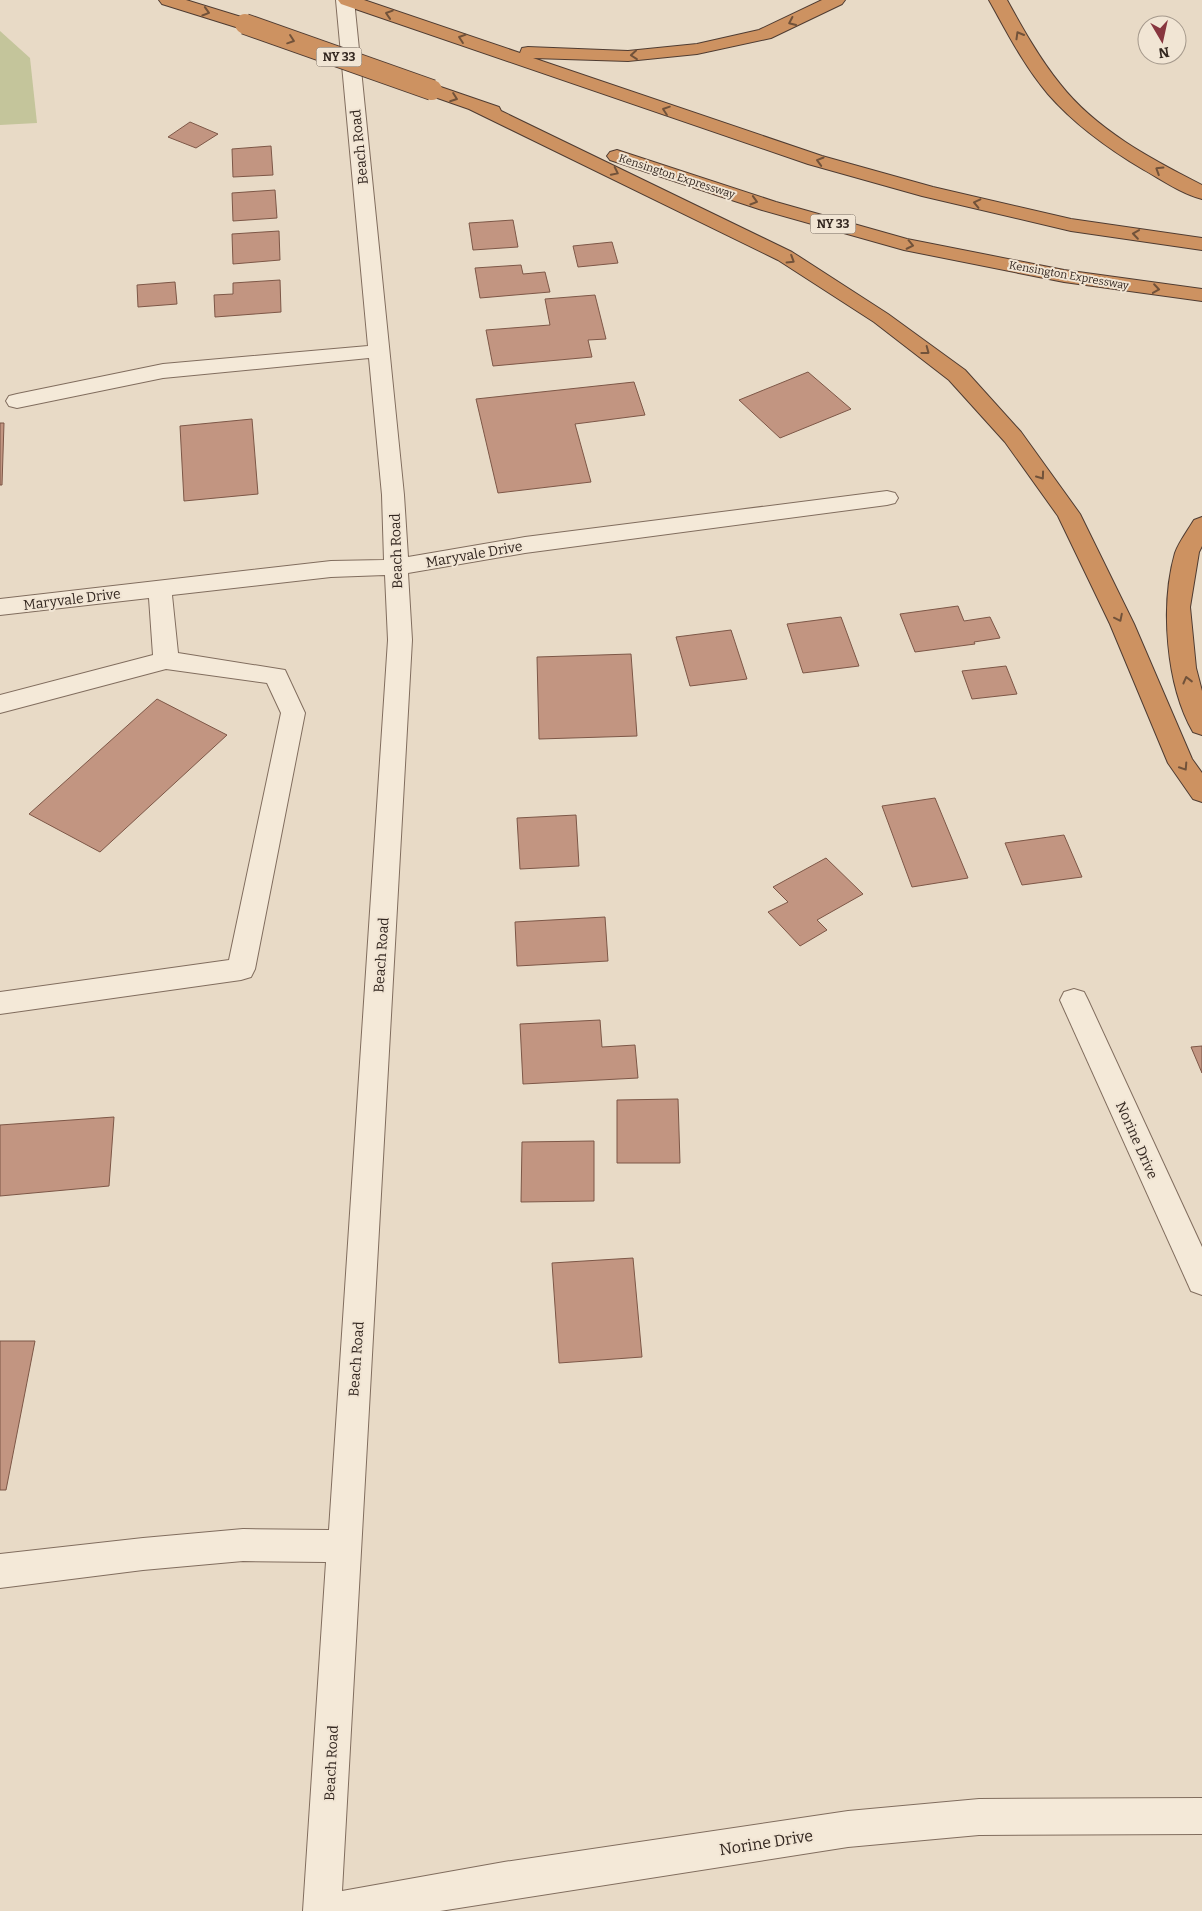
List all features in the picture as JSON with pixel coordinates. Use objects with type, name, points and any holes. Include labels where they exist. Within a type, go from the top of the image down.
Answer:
[{"type":"highway","name":"Kensington Expressway","points":[[168,0],[245,24],[666,174],[904,244],[1064,276],[1202,295]]},
{"type":"highway","points":[[346,0],[814,160],[929,192],[1071,225],[1202,244]]},
{"type":"highway","points":[[492,49],[566,55],[628,56],[697,49],[765,34],[836,0]]},
{"type":"highway","points":[[998,0],[1039,70],[1068,105],[1110,140],[1164,174],[1202,193]]},
{"type":"highway","points":[[476,106],[785,256],[881,318],[957,374],[1012,437],[1069,514],[1122,624],[1181,763],[1202,792]]},
{"type":"highway","points":[[1202,525],[1187,552],[1178,607],[1184,668],[1194,709],[1202,726]]},
{"type":"street","name":"Beach Road","points":[[322,1911],[400,640],[393,495],[346,0]]},
{"type":"street","points":[[17,401],[163,371],[379,351]]},
{"type":"street","name":"Maryvale Drive","points":[[0,607],[331,568],[396,567],[525,545],[887,498]]},
{"type":"street","points":[[160,588],[166,660]]},
{"type":"street","points":[[0,704],[166,660],[276,676],[293,713],[241,969],[0,1003]]},
{"type":"street","name":"Norine Drive","points":[[1074,1000],[1202,1281]]},
{"type":"street","points":[[0,1571],[143,1554],[243,1545],[344,1546]]},
{"type":"street","name":"Norine Drive","points":[[334,1911],[504,1881],[848,1829],[979,1818],[1202,1816]]},
{"type":"green space","points":[[0,31],[30,58],[37,123],[0,125]]},
{"type":"building","points":[[190,122],[218,134],[196,148],[168,137]]},
{"type":"building","points":[[271,146],[273,175],[233,177],[232,149]]},
{"type":"building","points":[[275,190],[277,218],[233,221],[232,193]]},
{"type":"building","points":[[513,220],[518,247],[473,250],[469,223]]},
{"type":"building","points":[[279,231],[280,260],[233,264],[232,234]]},
{"type":"building","points":[[612,242],[618,263],[578,267],[573,246]]},
{"type":"building","points":[[521,265],[523,274],[545,272],[550,292],[480,298],[475,268]]},
{"type":"building","points":[[280,280],[281,312],[215,317],[214,295],[233,294],[233,283]]},
{"type":"building","points":[[175,282],[177,304],[138,307],[137,285]]},
{"type":"building","points":[[595,295],[606,339],[588,340],[592,357],[493,366],[486,330],[550,325],[545,299]]},
{"type":"building","points":[[808,372],[851,409],[780,438],[739,400]]},
{"type":"building","points":[[634,382],[645,415],[575,424],[591,482],[498,493],[476,399]]},
{"type":"building","points":[[252,419],[258,494],[184,501],[180,426]]},
{"type":"building","points":[[0,423],[4,423],[2,485],[0,485]]},
{"type":"building","points":[[958,606],[964,621],[990,617],[1000,638],[974,642],[975,644],[915,652],[900,614]]},
{"type":"building","points":[[841,617],[859,666],[803,673],[787,624]]},
{"type":"building","points":[[731,630],[747,679],[690,686],[676,637]]},
{"type":"building","points":[[631,654],[637,736],[539,739],[537,657]]},
{"type":"building","points":[[1006,666],[1017,694],[972,699],[962,671]]},
{"type":"building","points":[[157,699],[227,735],[100,852],[29,814]]},
{"type":"building","points":[[935,798],[968,878],[912,887],[882,806]]},
{"type":"building","points":[[576,815],[579,866],[520,869],[517,818]]},
{"type":"building","points":[[1064,835],[1082,877],[1022,885],[1005,843]]},
{"type":"building","points":[[826,858],[863,894],[817,920],[827,930],[800,946],[768,912],[788,902],[773,887]]},
{"type":"building","points":[[605,917],[608,961],[517,966],[515,922]]},
{"type":"building","points":[[600,1020],[602,1047],[635,1045],[638,1078],[523,1084],[520,1024]]},
{"type":"building","points":[[1202,1046],[1202,1073],[1191,1047]]},
{"type":"building","points":[[678,1099],[680,1163],[617,1163],[617,1100]]},
{"type":"building","points":[[114,1117],[109,1186],[0,1196],[0,1125]]},
{"type":"building","points":[[594,1141],[594,1201],[521,1202],[522,1142]]},
{"type":"building","points":[[633,1258],[642,1357],[559,1363],[552,1263]]},
{"type":"building","points":[[0,1341],[35,1341],[6,1490],[0,1490]]}]
